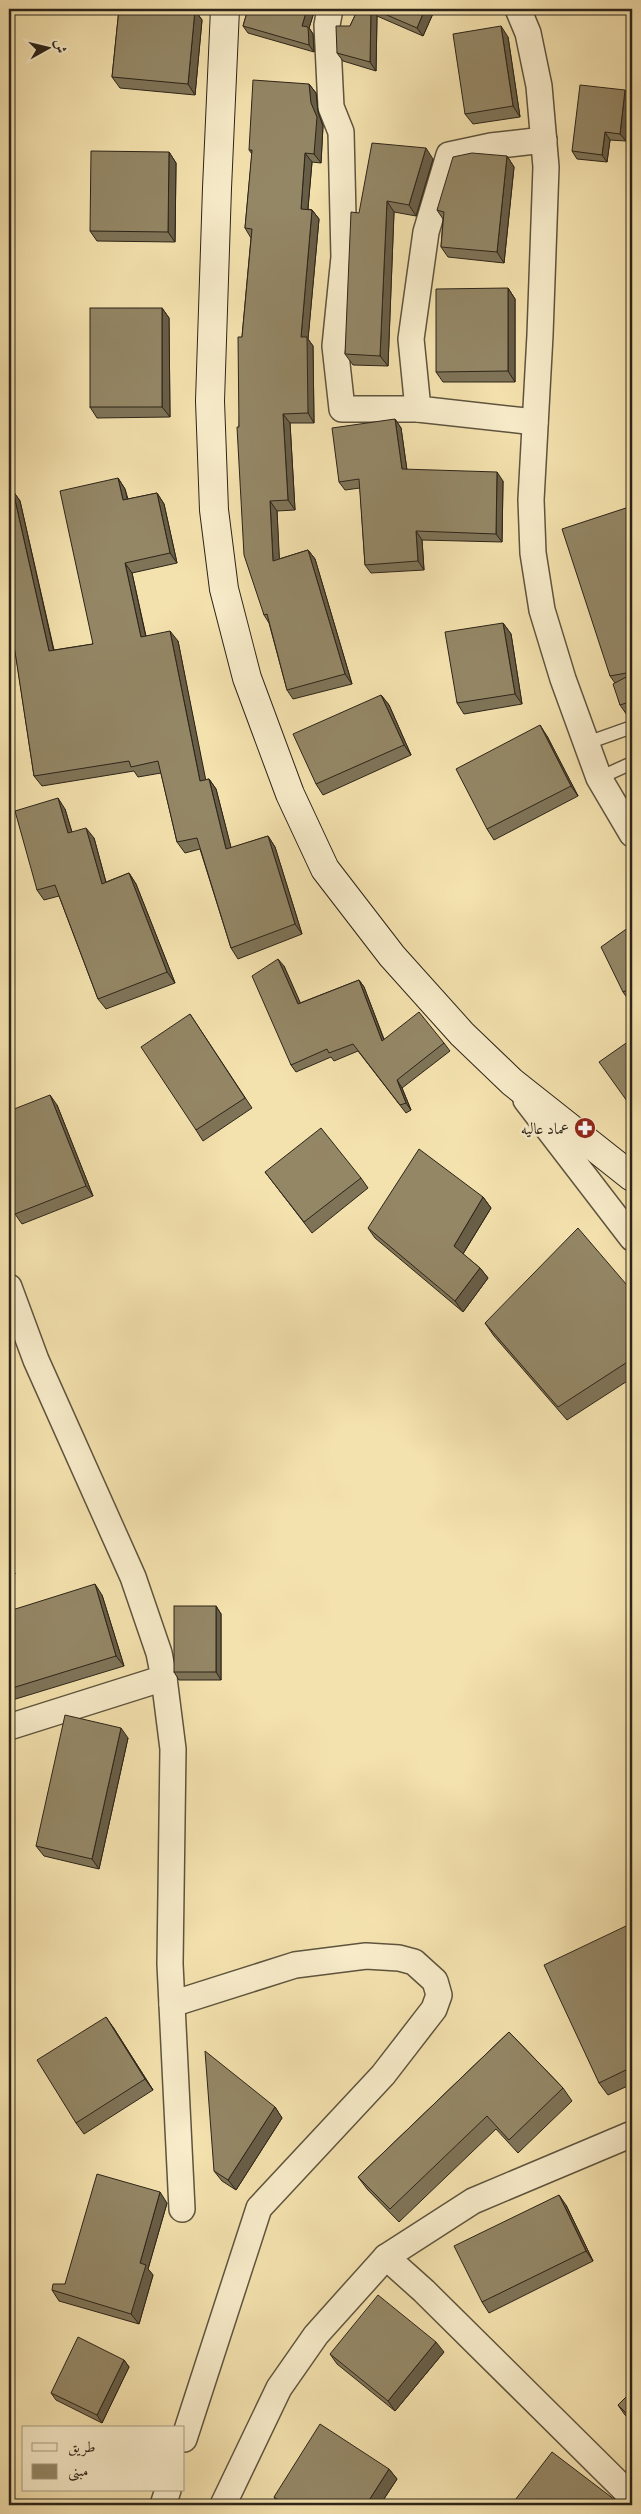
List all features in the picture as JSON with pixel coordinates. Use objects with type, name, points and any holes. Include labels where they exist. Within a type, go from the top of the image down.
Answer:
[{"type":"main road","points":[[225,9],[210,401],[214,510],[224,589],[247,678],[290,794],[325,869],[392,956],[462,1034],[512,1082],[632,1177]]},
{"type":"street","points":[[330,9],[327,26],[331,107],[341,132],[344,257],[335,346],[342,409],[418,409],[535,422]]},
{"type":"street","points":[[518,9],[528,33],[539,86],[546,167],[531,509],[533,553],[542,610],[563,679],[599,778],[632,834]]},
{"type":"street","points":[[418,409],[411,339],[426,232],[449,155],[491,146],[544,140]]},
{"type":"street","points":[[512,1082],[632,1238]]},
{"type":"street","points":[[9,1287],[36,1360],[133,1577],[159,1653],[164,1678],[173,1749],[170,1964],[182,2209]]},
{"type":"street","points":[[9,1727],[164,1678]]},
{"type":"street","points":[[172,2004],[294,1965],[366,1956],[399,1958],[414,1962],[435,1981],[439,1995],[434,2009],[383,2075],[259,2208],[185,2436]]},
{"type":"street","points":[[223,2505],[279,2388],[316,2335],[386,2257],[473,2201],[632,2134]]},
{"type":"street","points":[[386,2257],[424,2291],[632,2497]]},
{"type":"street","points":[[163,2505],[167,2492]]},
{"type":"lane","points":[[587,744],[632,727]]},
{"type":"lane","points":[[599,778],[632,764]]},
{"type":"building","points":[[119,9],[195,10],[188,84],[112,77]]},
{"type":"building","points":[[248,9],[307,9],[302,26],[308,27],[309,45],[243,26]]},
{"type":"building","points":[[358,9],[371,9],[370,62],[337,53],[336,26],[350,26]]},
{"type":"building","points":[[373,9],[425,9],[417,28]]},
{"type":"building","points":[[501,26],[513,106],[465,114],[453,34]]},
{"type":"building","points":[[253,80],[309,84],[311,103],[317,117],[314,154],[305,153],[301,209],[312,210],[301,337],[307,337],[308,413],[283,414],[288,500],[270,501],[273,561],[308,550],[345,674],[287,690],[267,614],[264,615],[244,555],[237,427],[239,427],[238,337],[242,337],[252,229],[245,228],[252,150],[249,150]]},
{"type":"building","points":[[580,85],[625,90],[620,134],[605,132],[602,155],[572,151]]},
{"type":"building","points":[[372,143],[426,148],[409,205],[387,201],[380,356],[345,354],[351,212],[359,213]]},
{"type":"building","points":[[91,151],[169,152],[168,232],[90,231]]},
{"type":"building","points":[[472,153],[507,156],[497,252],[441,247],[444,212],[437,210],[453,157]]},
{"type":"building","points":[[508,288],[508,371],[436,372],[436,289]]},
{"type":"building","points":[[90,308],[162,308],[162,407],[90,407]]},
{"type":"building","points":[[395,419],[402,469],[497,472],[496,534],[416,531],[418,561],[365,565],[359,479],[339,482],[332,428]]},
{"type":"building","points":[[118,478],[123,500],[157,493],[170,553],[125,563],[141,637],[170,631],[200,781],[209,779],[226,849],[268,836],[295,924],[231,948],[197,838],[177,842],[158,761],[131,767],[129,761],[34,776],[9,619],[9,492],[13,491],[49,651],[93,644],[60,491]]},
{"type":"building","points":[[632,506],[632,672],[610,676],[562,529]]},
{"type":"building","points":[[503,623],[515,694],[457,703],[445,632]]},
{"type":"building","points":[[632,674],[632,701],[620,705],[613,684]]},
{"type":"building","points":[[381,695],[404,745],[316,784],[293,734]]},
{"type":"building","points":[[540,725],[571,786],[487,829],[456,769]]},
{"type":"building","points":[[58,798],[68,833],[86,828],[102,884],[129,873],[167,972],[98,999],[55,885],[37,890],[15,811]]},
{"type":"building","points":[[632,925],[632,988],[623,992],[601,947]]},
{"type":"building","points":[[278,959],[298,1004],[359,980],[382,1041],[419,1012],[444,1043],[397,1080],[406,1103],[400,1105],[353,1044],[329,1053],[327,1049],[291,1065],[252,976]]},
{"type":"building","points":[[190,1014],[245,1098],[196,1130],[141,1047]]},
{"type":"building","points":[[632,1039],[632,1108],[599,1062]]},
{"type":"building","points":[[50,1095],[86,1186],[15,1214],[9,1199],[9,1111]]},
{"type":"building","points":[[321,1128],[361,1178],[304,1222],[265,1172]]},
{"type":"building","points":[[419,1149],[483,1197],[454,1246],[480,1268],[455,1301],[368,1228]]},
{"type":"building","points":[[578,1228],[632,1291],[632,1359],[558,1407],[485,1323]]},
{"type":"building","points":[[95,1584],[116,1656],[9,1689],[9,1611]]},
{"type":"building","points":[[174,1606],[216,1606],[216,1672],[174,1672]]},
{"type":"building","points":[[65,1715],[121,1728],[92,1859],[36,1846]]},
{"type":"building","points":[[626,1926],[632,1939],[632,2067],[599,2083],[544,1965]]},
{"type":"building","points":[[106,2017],[145,2079],[76,2123],[37,2060]]},
{"type":"building","points":[[509,2032],[563,2088],[509,2140],[487,2116],[390,2209],[358,2177]]},
{"type":"building","points":[[205,2051],[275,2107],[228,2180],[214,2171]]},
{"type":"building","points":[[97,2174],[160,2192],[140,2263],[146,2265],[131,2314],[52,2290],[53,2284],[65,2284]]},
{"type":"building","points":[[559,2195],[586,2251],[482,2302],[454,2246]]},
{"type":"building","points":[[378,2295],[436,2342],[388,2401],[330,2354]]},
{"type":"building","points":[[78,2337],[124,2360],[97,2415],[51,2393]]},
{"type":"building","points":[[632,2391],[632,2419],[618,2405]]},
{"type":"building","points":[[320,2424],[389,2469],[366,2505],[286,2505],[274,2497]]},
{"type":"building","points":[[552,2452],[619,2503],[617,2505],[512,2504]]},
{"type":"place","name":"عماد عاليه","points":[[585,1128]]}]
